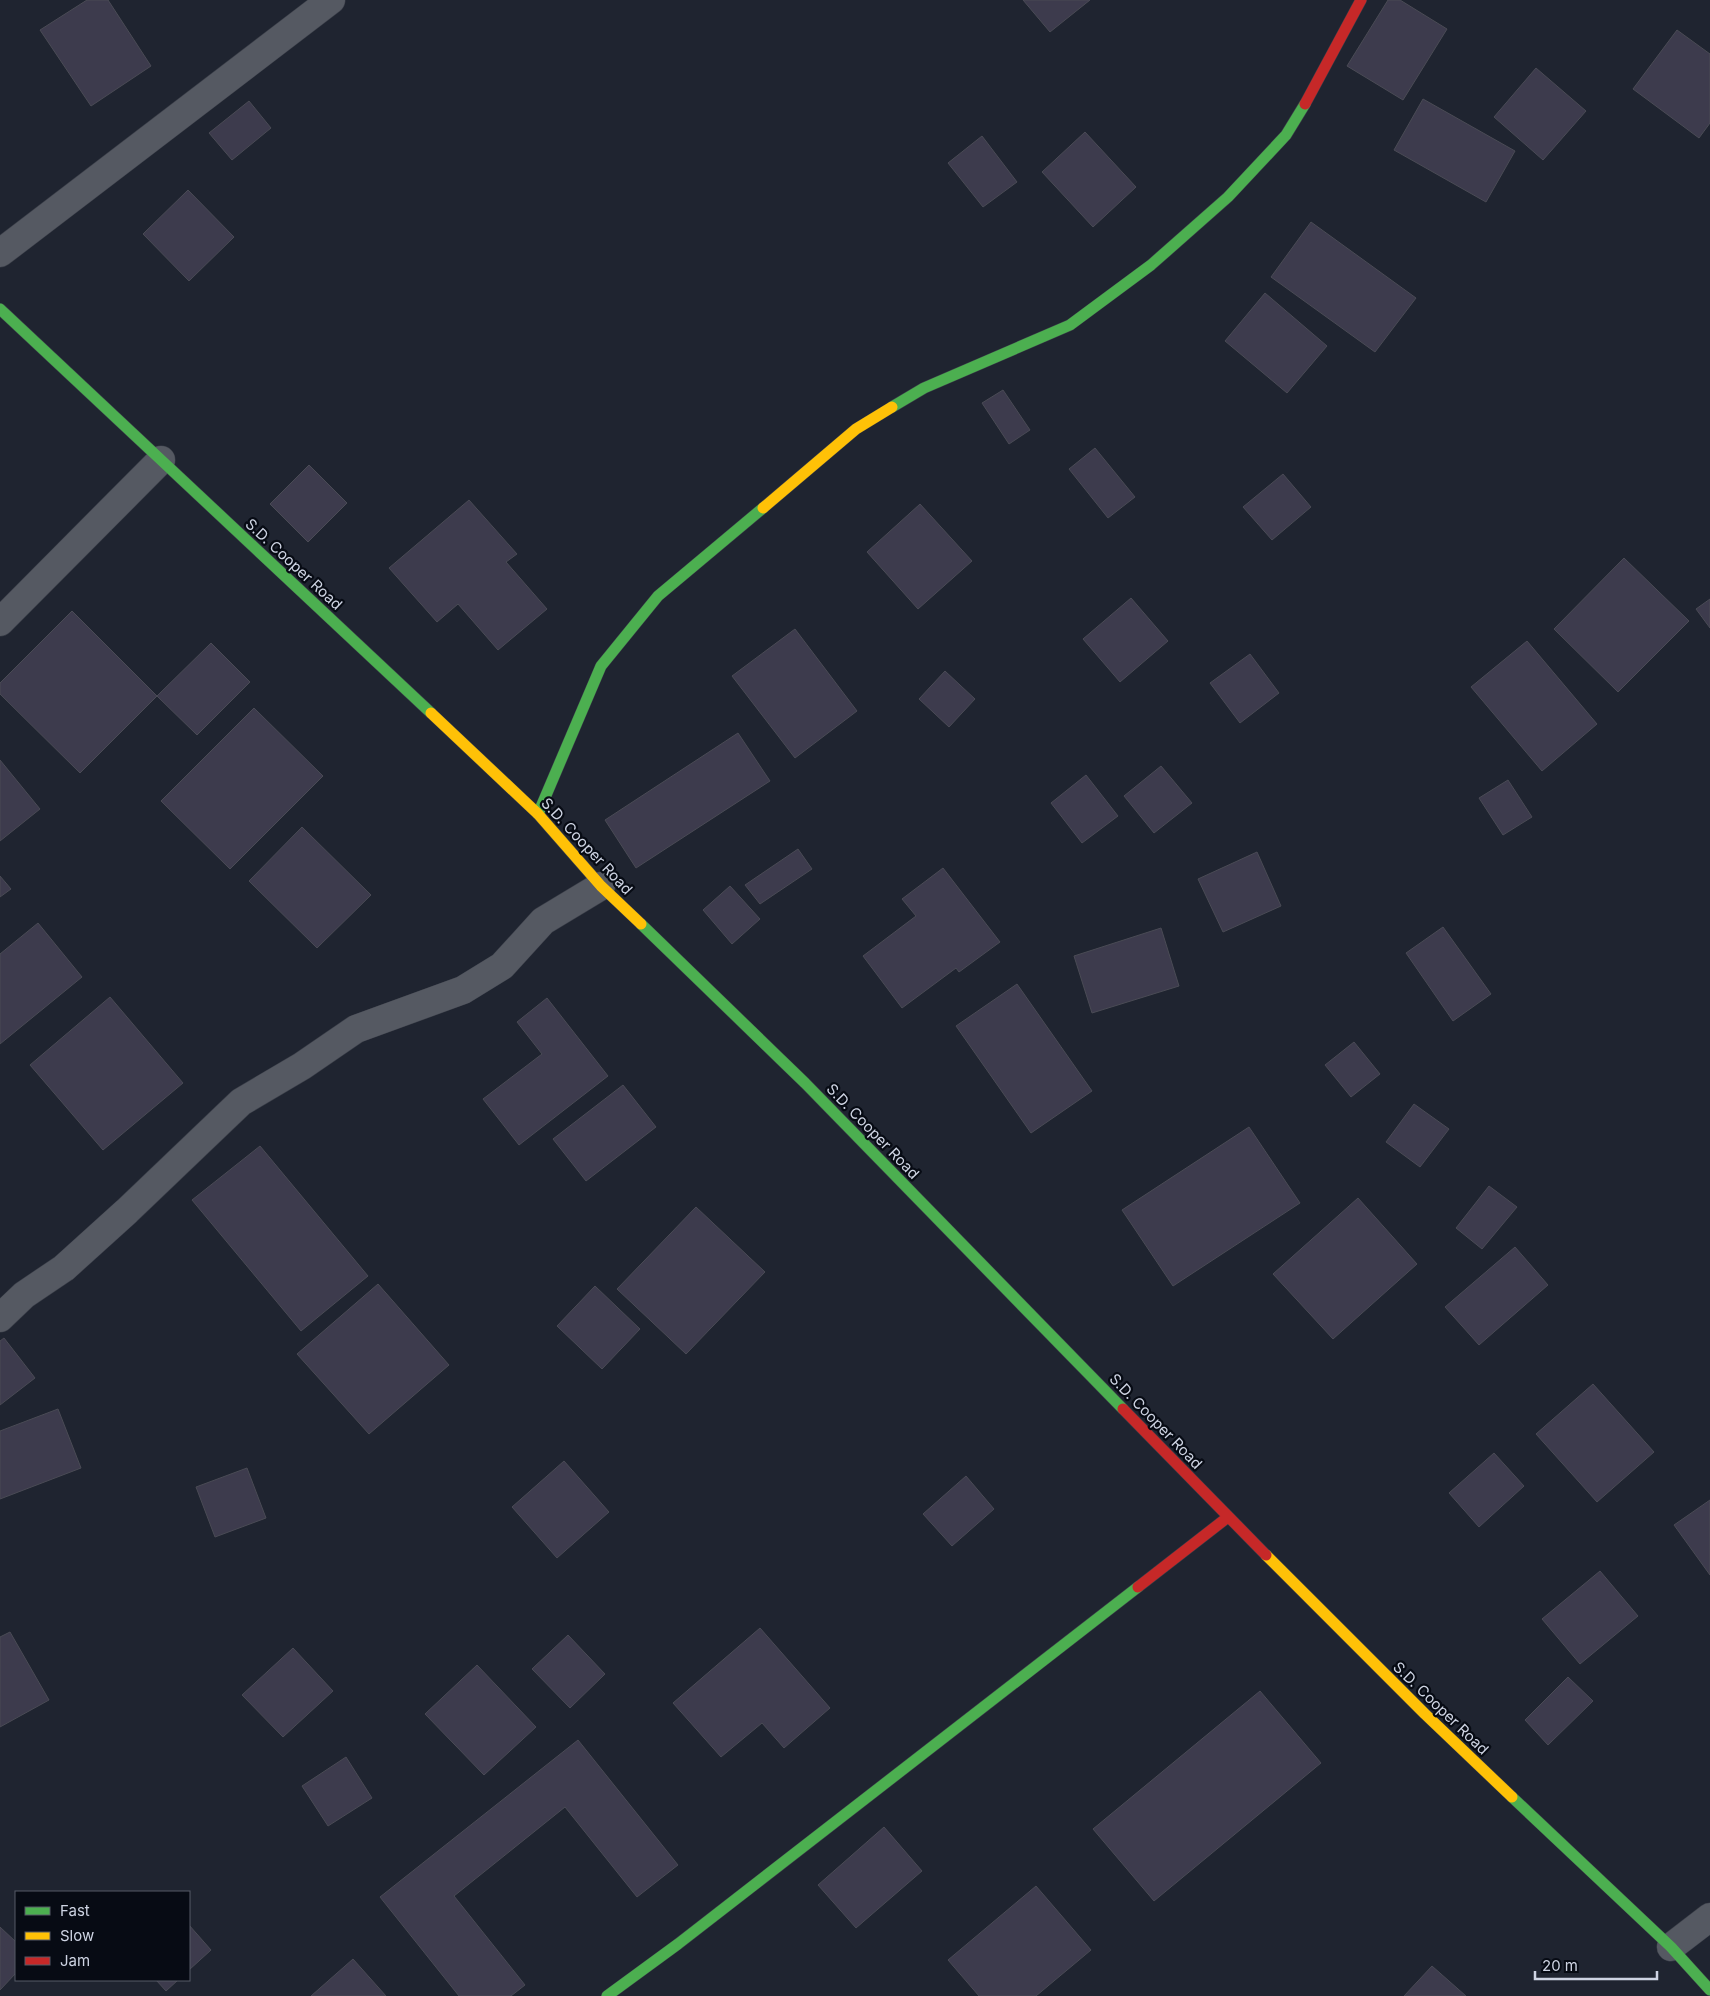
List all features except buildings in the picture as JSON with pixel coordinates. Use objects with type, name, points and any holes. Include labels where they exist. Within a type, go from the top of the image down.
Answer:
[{"type":"street","points":[[0,253],[331,0]]},
{"type":"street","points":[[538,814],[602,666],[658,596],[856,429],[924,388],[1070,325],[1151,265],[1228,197],[1286,136],[1314,89],[1361,0]]},
{"type":"street","name":"S.D. Cooper Road","points":[[0,309],[538,814],[602,886],[805,1083],[1228,1517],[1425,1714],[1671,1947],[1704,1988]]},
{"type":"street","points":[[0,622],[160,460]]},
{"type":"street","points":[[0,1318],[24,1295],[64,1268],[127,1211],[241,1102],[302,1066],[356,1029],[463,990],[502,966],[543,921],[602,886]]},
{"type":"street","points":[[607,1996],[694,1931],[1228,1517]]},
{"type":"street","points":[[1671,1947],[1710,1917]]},
{"type":"traffic: fast","points":[[892,407],[924,388],[1070,325],[1151,265],[1228,197],[1286,135],[1305,104]]},
{"type":"traffic: fast","points":[[0,309],[431,713]]},
{"type":"traffic: fast","points":[[538,814],[601,666],[658,596],[763,508]]},
{"type":"traffic: fast","points":[[641,924],[805,1083],[1123,1409]]},
{"type":"traffic: fast","points":[[607,1996],[678,1944],[1138,1587]]},
{"type":"traffic: fast","points":[[1512,1797],[1671,1947],[1710,1990]]},
{"type":"traffic: slow","points":[[763,508],[856,429],[892,407]]},
{"type":"traffic: slow","points":[[431,713],[538,814],[601,886],[641,924]]},
{"type":"traffic: slow","points":[[1266,1555],[1425,1714],[1512,1797]]},
{"type":"traffic: jam","points":[[1305,104],[1361,0]]},
{"type":"traffic: jam","points":[[1123,1409],[1266,1555]]},
{"type":"traffic: jam","points":[[1138,1587],[1228,1517]]}]
